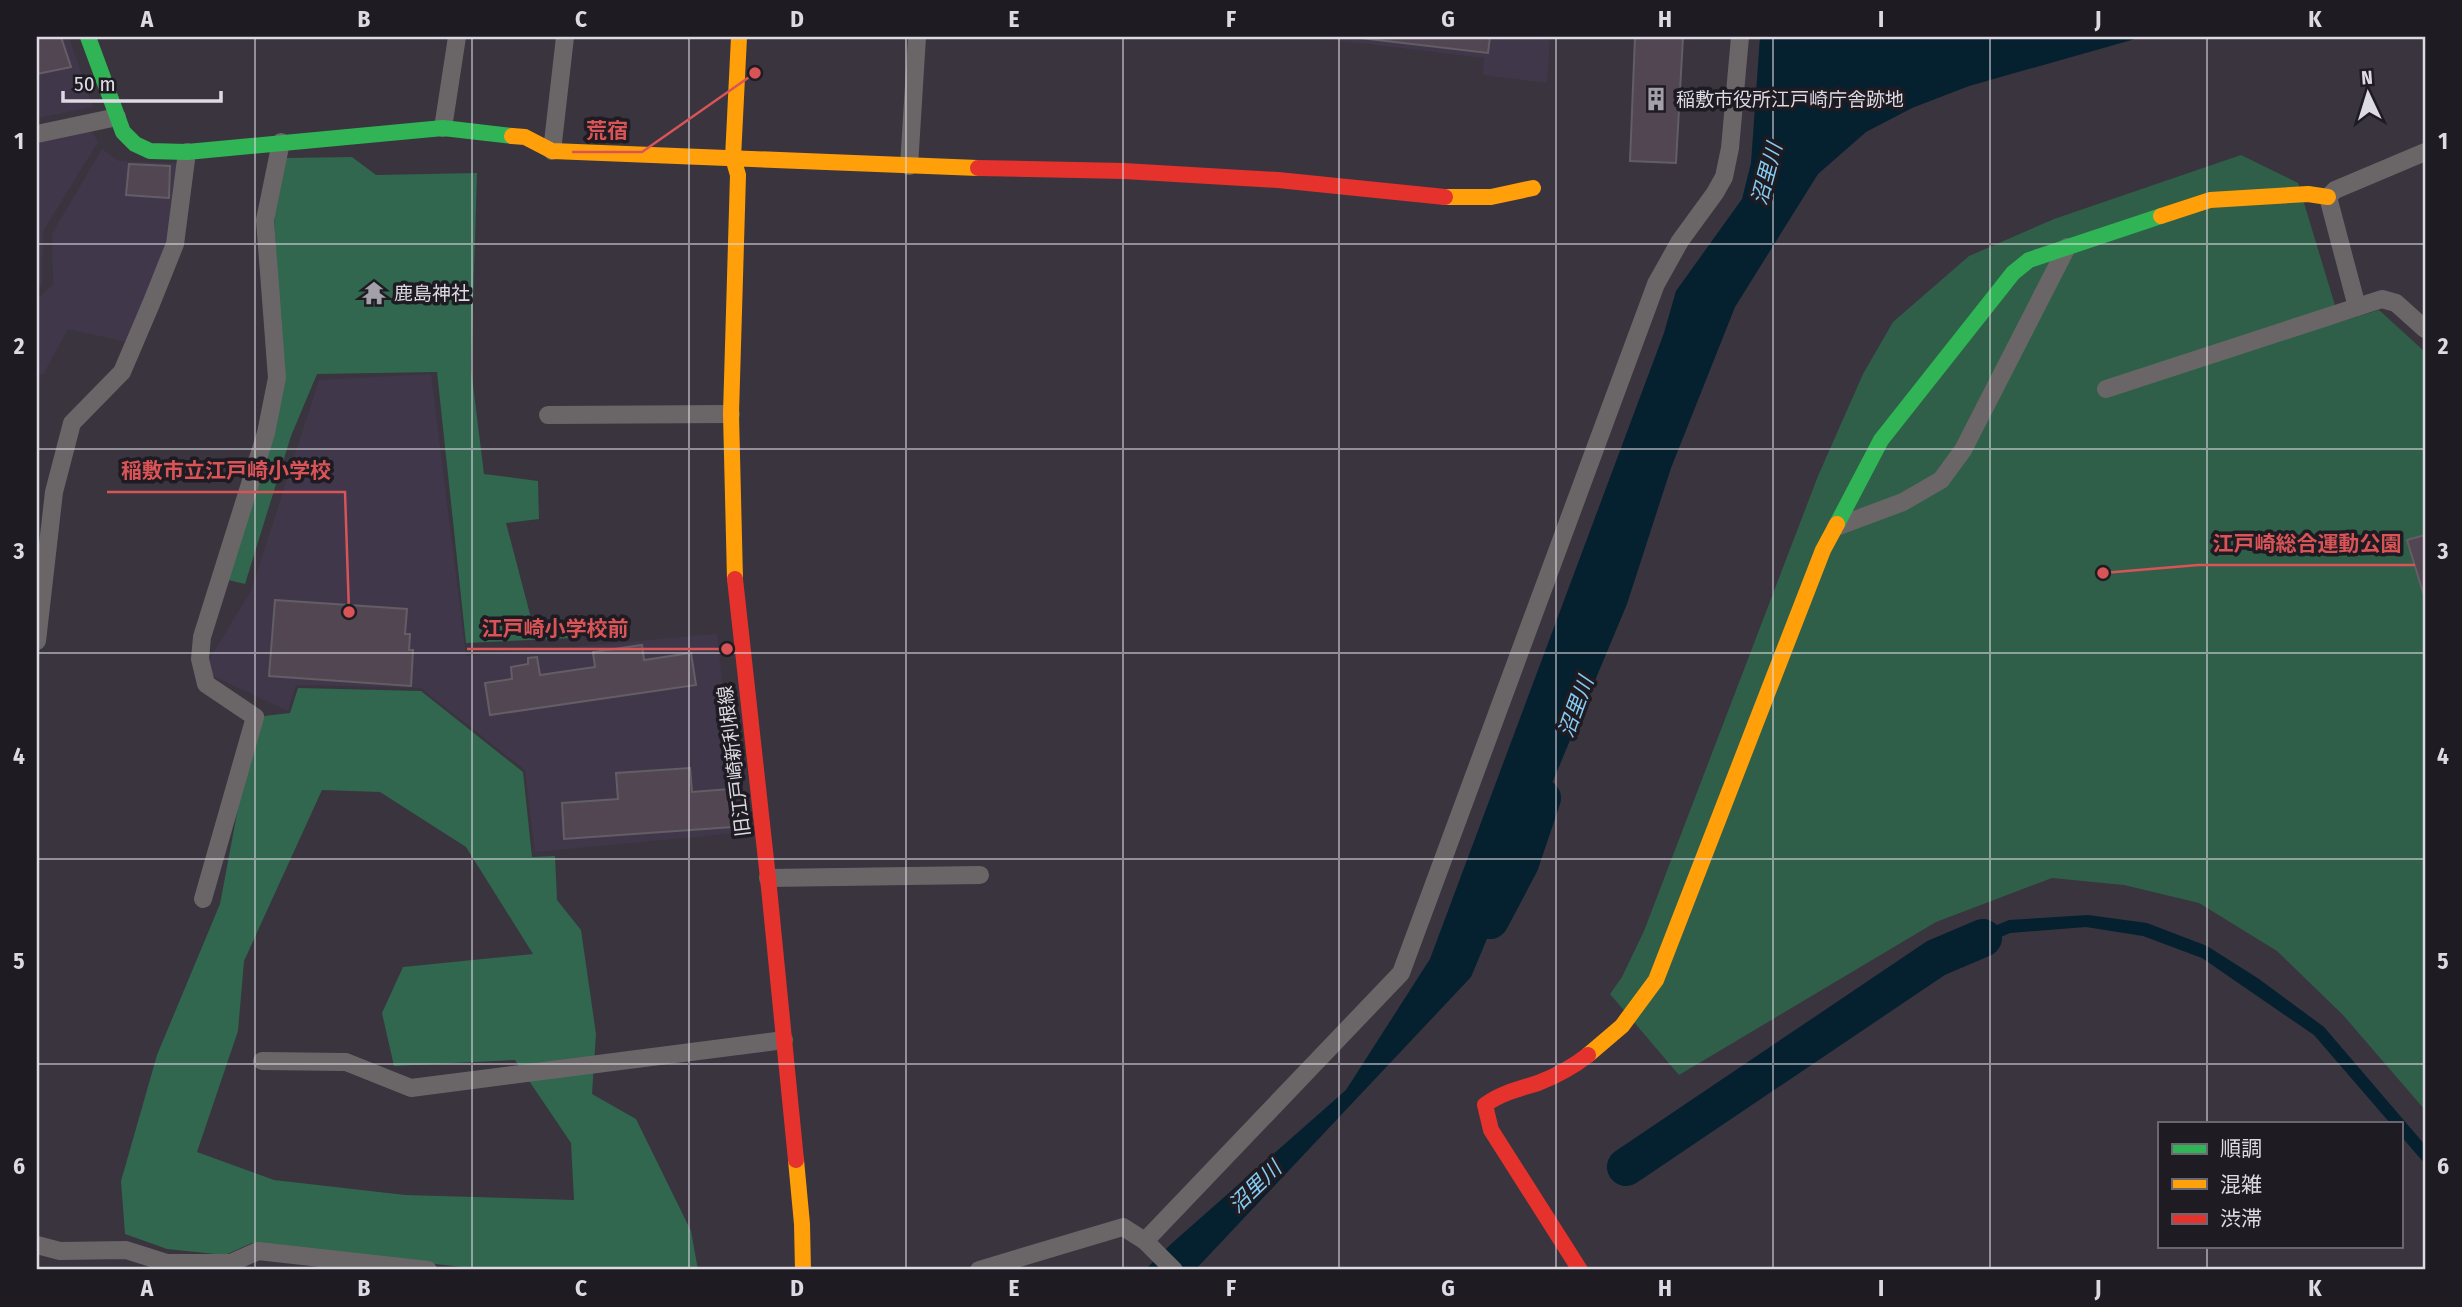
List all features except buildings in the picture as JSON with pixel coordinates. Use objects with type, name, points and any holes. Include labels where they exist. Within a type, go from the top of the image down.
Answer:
[{"type":"street","points":[[88,37],[123,132],[135,144],[150,151],[187,152],[443,128],[525,137],[552,151],[1175,174],[1278,180],[1460,198],[1491,197],[1534,188]]},
{"type":"street","points":[[443,128],[457,37]]},
{"type":"street","points":[[552,151],[565,37]]},
{"type":"street","name":"旧江戸崎新利根線","points":[[739,37],[733,158],[738,175],[731,414],[735,580],[768,877],[802,1224],[803,1270]]},
{"type":"street","points":[[909,166],[917,37]]},
{"type":"street","points":[[1149,1245],[1401,973],[1656,284],[1680,242],[1724,177],[1730,148],[1740,37]]},
{"type":"street","points":[[37,134],[117,117]]},
{"type":"street","points":[[203,899],[254,717],[206,684],[200,659],[202,637],[266,433],[277,378],[265,220],[281,142]]},
{"type":"street","points":[[37,641],[54,492],[72,423],[122,372],[151,304],[175,244],[187,152]]},
{"type":"street","points":[[2328,197],[2335,190],[2425,152]]},
{"type":"street","points":[[1580,1270],[1492,1130],[1485,1105],[1500,1093],[1543,1081],[1572,1067],[1600,1047],[1639,1007],[1656,980],[1823,551],[1881,440],[2013,273],[2029,260],[2210,200],[2308,194],[2328,197]]},
{"type":"street","points":[[2328,197],[2357,307]]},
{"type":"street","points":[[1836,527],[1903,502],[1941,480],[1963,450],[2067,247]]},
{"type":"street","points":[[2106,389],[2382,299],[2389,299],[2402,307],[2425,329]]},
{"type":"street","points":[[548,415],[731,414]]},
{"type":"street","points":[[768,877],[980,875]]},
{"type":"street","points":[[262,1061],[345,1062],[411,1088],[784,1040]]},
{"type":"street","points":[[979,1270],[1123,1227],[1149,1245],[1174,1270]]},
{"type":"street","points":[[37,1245],[60,1251],[127,1250],[167,1263],[231,1263],[258,1251],[428,1270]]},
{"type":"shaded area","points":[[37,37],[69,37],[93,107],[37,118]]},
{"type":"shaded area","points":[[1310,37],[1550,37],[1547,83],[1483,75],[1484,58]]},
{"type":"shaded area","points":[[90,127],[98,142],[43,231],[42,283],[37,288],[37,140]]},
{"type":"shaded area","points":[[102,149],[119,161],[177,163],[177,219],[127,342],[68,329],[43,375],[37,372],[37,300],[53,284],[52,234]]},
{"type":"shaded area","points":[[431,374],[466,656],[717,634],[738,833],[535,852],[525,770],[421,688],[296,685],[288,711],[202,671],[251,591],[319,380]]},
{"type":"green space","points":[[2241,155],[2298,183],[2340,322],[2379,310],[2425,352],[2425,1110],[2343,1015],[2277,951],[2199,903],[2124,885],[2052,878],[1936,922],[1679,1075],[1610,994],[1622,977],[1644,931],[1818,476],[1863,374],[1893,322],[1969,256],[2054,219]]},
{"type":"green space","points":[[352,157],[376,175],[477,173],[471,369],[484,474],[538,481],[539,519],[506,523],[531,618],[557,623],[571,638],[466,643],[437,372],[317,374],[291,436],[245,584],[224,579],[281,351],[274,215],[285,158]]},
{"type":"green space","points":[[298,688],[421,691],[523,772],[532,857],[555,856],[557,900],[581,930],[596,1034],[592,1094],[636,1119],[691,1231],[698,1270],[488,1270],[252,1243],[225,1255],[167,1249],[125,1234],[121,1181],[157,1055],[220,904],[255,717],[290,713]],"holes":[[[322,790],[380,792],[466,847],[533,954],[403,967],[382,1013],[394,1066],[515,1060],[571,1143],[574,1200],[405,1195],[274,1180],[197,1152],[238,1031],[244,961]]]},
{"type":"water","points":[[1760,37],[2142,37],[1969,86],[1912,108],[1866,132],[1818,174],[1735,307],[1671,468],[1627,604],[1471,977],[1195,1270],[1145,1270],[1346,1090],[1430,959],[1664,333],[1676,291],[1742,199],[1751,163]]},
{"type":"water","points":[[2088,915],[2147,923],[2207,946],[2259,979],[2324,1027],[2425,1145],[2425,1164],[2402,1137],[2402,1122],[2389,1122],[2314,1035],[2202,958],[2143,936],[2086,927],[2010,933],[1937,964],[1935,951],[2009,920]]},
{"type":"waterway","name":"沼里川","points":[[1490,920],[1520,863],[1542,798]]},
{"type":"waterway","points":[[1626,1167],[1936,958],[1983,938]]},
{"type":"traffic: fast","points":[[88,37],[123,132],[135,144],[150,151],[187,152],[443,128],[512,136]]},
{"type":"traffic: fast","points":[[1837,524],[1881,440],[2013,273],[2029,260],[2161,216]]},
{"type":"traffic: slow","points":[[735,579],[731,414],[738,175],[733,158],[739,37]]},
{"type":"traffic: slow","points":[[512,136],[525,137],[552,151],[978,168]]},
{"type":"traffic: slow","points":[[1445,197],[1491,197],[1533,188]]},
{"type":"traffic: slow","points":[[2161,216],[2210,200],[2308,194],[2328,197]]},
{"type":"traffic: slow","points":[[1588,1055],[1622,1026],[1656,980],[1823,550],[1837,524]]},
{"type":"traffic: slow","points":[[796,1160],[803,1270]]},
{"type":"traffic: jam","points":[[978,168],[1124,171],[1278,180],[1445,197]]},
{"type":"traffic: jam","points":[[735,579],[796,1160]]},
{"type":"traffic: jam","points":[[1580,1270],[1491,1130],[1485,1105],[1504,1094],[1558,1074],[1588,1055]]},
{"type":"place","name":"荒宿","points":[[755,73]]},
{"type":"place","name":"稲敷市役所江戸崎庁舎跡地","points":[[1656,99]]},
{"type":"place","name":"鹿島神社","points":[[374,293]]},
{"type":"place","name":"江戸崎総合運動公園","points":[[2103,573]]},
{"type":"place","name":"稲敷市立江戸崎小学校","points":[[349,612]]},
{"type":"place","name":"江戸崎小学校前","points":[[727,649]]}]
